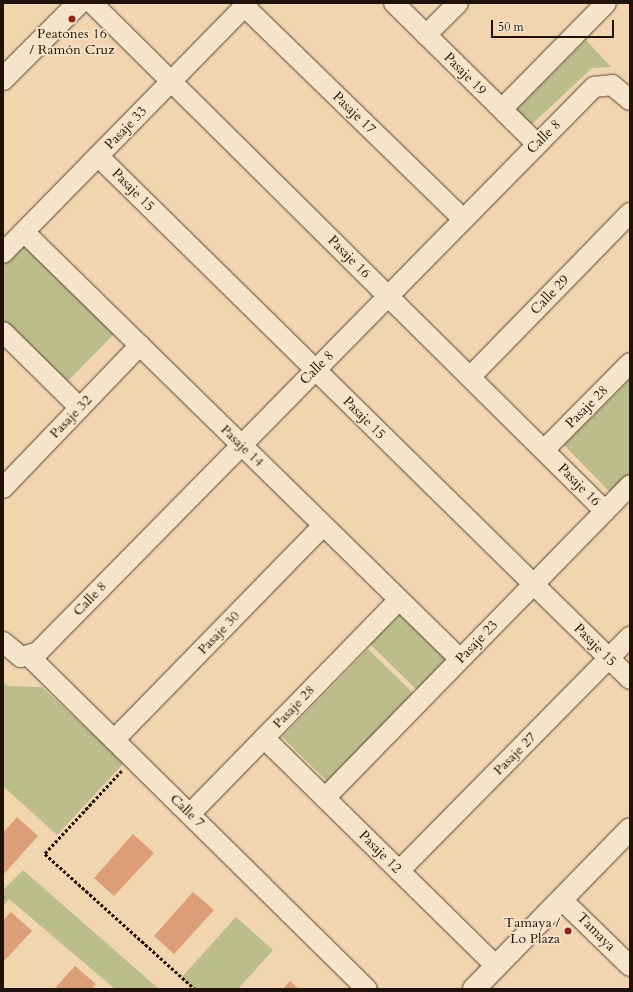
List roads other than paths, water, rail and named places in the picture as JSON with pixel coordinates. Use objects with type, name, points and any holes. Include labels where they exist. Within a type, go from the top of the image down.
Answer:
[{"type":"main road","points":[[3,79],[78,3]]},
{"type":"main road","points":[[474,989],[630,829]]},
{"type":"street","name":"Pasaje 16","points":[[92,3],[605,511]]},
{"type":"street","name":"Pasaje 19","points":[[394,3],[537,144]]},
{"type":"street","points":[[426,35],[458,3]]},
{"type":"street","points":[[502,110],[606,3]]},
{"type":"street","name":"Pasaje 33","points":[[3,253],[246,5]]},
{"type":"street","name":"Pasaje 17","points":[[246,5],[464,219]]},
{"type":"street","name":"Calle 8","points":[[30,657],[594,87],[607,84],[617,88],[630,100]]},
{"type":"street","name":"Pasaje 15","points":[[98,156],[630,679]]},
{"type":"street","name":"Calle 29","points":[[470,377],[630,213]]},
{"type":"street","name":"Pasaje 14","points":[[24,232],[460,660]]},
{"type":"street","points":[[3,332],[80,408]]},
{"type":"street","name":"Pasaje 32","points":[[4,484],[140,345]]},
{"type":"street","name":"Pasaje 28","points":[[544,450],[630,363]]},
{"type":"street","name":"Pasaje 23","points":[[324,798],[630,485]]},
{"type":"street","name":"Pasaje 30","points":[[114,740],[323,526]]},
{"type":"street","name":"Pasaje 28","points":[[190,814],[398,600]]},
{"type":"street","name":"Pasaje 27","points":[[399,871],[630,637]]},
{"type":"street","name":"Calle 7","points":[[3,642],[17,655],[30,657],[367,989]]},
{"type":"street","name":"Pasaje 12","points":[[264,738],[496,966]]},
{"type":"street","name":"Tamaya","points":[[562,899],[630,966]]},
{"type":"place","name":"Peatones 16 / Ramón Cruz","points":[[72,19]]},
{"type":"place","name":"Tamaya / Lo Plaza","points":[[568,931]]}]
